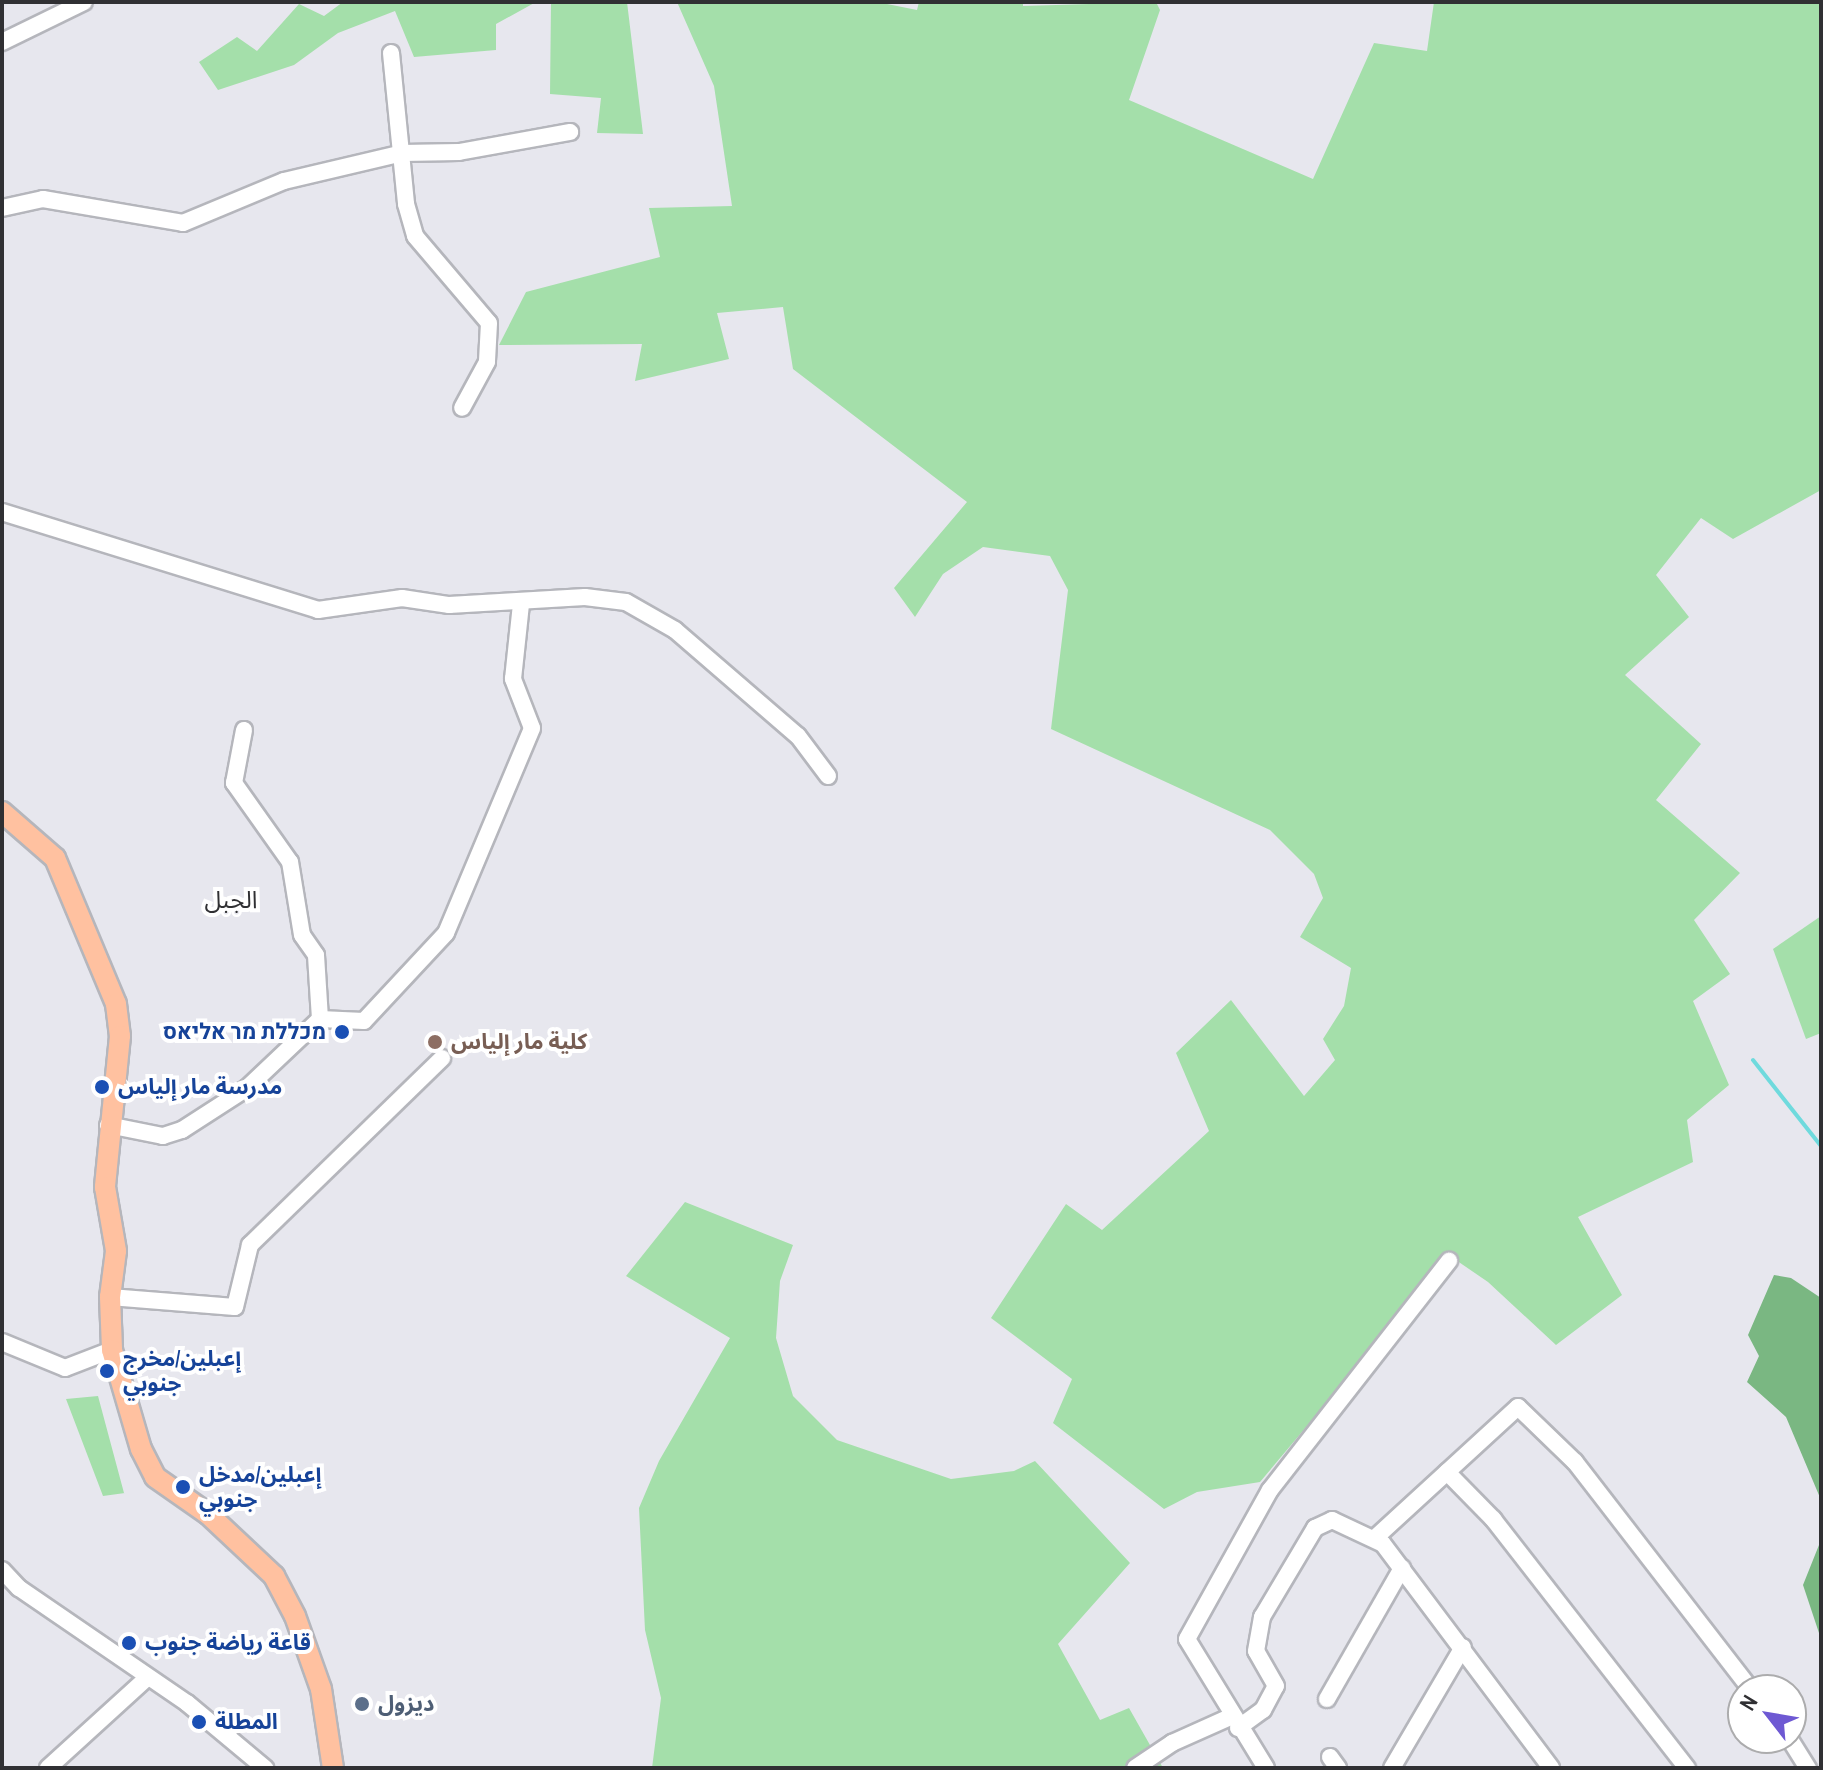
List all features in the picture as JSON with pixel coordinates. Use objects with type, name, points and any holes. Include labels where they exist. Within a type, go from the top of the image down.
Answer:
[{"type":"main road","points":[[6,819],[55,858],[116,1004],[120,1036],[108,1125],[105,1187],[116,1251],[110,1297],[112,1350],[152,1474],[208,1514],[274,1576],[295,1616],[321,1689],[333,1768]]},
{"type":"main road","points":[[323,1768],[328,1736]]},
{"type":"street","points":[[2,42],[84,2]]},
{"type":"street","points":[[391,53],[406,204],[415,236],[489,323],[487,362],[462,408]]},
{"type":"street","points":[[2,208],[43,199],[183,223],[284,181],[402,153],[459,152],[570,132]]},
{"type":"street","points":[[2,512],[318,610],[402,598],[449,605],[521,604],[585,597],[626,602],[675,630],[798,736],[828,776]]},
{"type":"street","points":[[108,1125],[163,1136],[182,1130],[247,1088],[320,1019],[364,1021],[446,933],[532,728],[513,679],[521,604]]},
{"type":"street","points":[[244,730],[234,783],[290,862],[302,935],[316,955],[320,1019]]},
{"type":"street","points":[[110,1297],[235,1307],[250,1245],[442,1058]]},
{"type":"street","points":[[1266,1768],[1234,1723],[1187,1639],[1270,1490],[1449,1261]]},
{"type":"street","points":[[2,1342],[65,1368],[112,1350]]},
{"type":"street","points":[[1375,1538],[1518,1407],[1575,1462],[1739,1674]]},
{"type":"street","points":[[1447,1472],[1493,1519],[1687,1768]]},
{"type":"street","points":[[1135,1768],[1172,1743],[1234,1723],[1275,1694],[1274,1675],[1256,1651],[1255,1633],[1315,1528],[1332,1520],[1375,1538],[1402,1568],[1551,1768]]},
{"type":"street","points":[[1327,1699],[1402,1568]]},
{"type":"street","points":[[2,1570],[19,1588],[148,1677],[266,1767]]},
{"type":"street","points":[[1392,1768],[1463,1647]]},
{"type":"street","points":[[48,1768],[148,1677]]},
{"type":"green space","points":[[343,2],[536,2],[496,24],[496,50],[414,57],[395,11],[338,33],[294,65],[218,90],[199,62],[237,37],[257,51],[299,4],[324,16]]},
{"type":"green space","points":[[551,2],[627,2],[643,134],[597,133],[601,98],[550,94]]},
{"type":"green space","points":[[677,2],[877,2],[917,10],[919,2],[1023,2],[1023,6],[1156,2],[1160,10],[1129,100],[1313,179],[1374,43],[1427,51],[1434,2],[1821,3],[1821,490],[1733,539],[1701,518],[1656,575],[1689,617],[1625,675],[1701,744],[1656,800],[1740,873],[1694,920],[1730,974],[1693,1001],[1729,1085],[1687,1120],[1693,1162],[1578,1217],[1622,1295],[1556,1345],[1488,1282],[1450,1256],[1260,1482],[1197,1492],[1164,1509],[1053,1423],[1072,1379],[991,1318],[1066,1204],[1102,1230],[1209,1131],[1176,1053],[1231,1000],[1304,1096],[1335,1060],[1323,1039],[1344,1006],[1351,968],[1300,937],[1323,898],[1314,874],[1270,830],[1051,729],[1068,590],[1050,556],[983,547],[943,574],[915,617],[894,588],[967,502],[793,369],[783,307],[717,313],[729,359],[635,381],[642,344],[499,345],[526,292],[660,257],[649,208],[732,206],[714,86]]},
{"type":"green space","points":[[1821,916],[1821,1033],[1806,1039],[1773,949]]},
{"type":"green space","points":[[685,1202],[793,1245],[780,1281],[776,1338],[793,1396],[837,1440],[951,1479],[1014,1471],[1035,1461],[1130,1563],[1058,1644],[1100,1720],[1129,1708],[1163,1768],[652,1768],[661,1698],[645,1630],[639,1508],[659,1461],[730,1338],[626,1276]]},
{"type":"green space","points":[[1774,1275],[1791,1278],[1821,1298],[1821,1500],[1786,1417],[1747,1382],[1759,1356],[1748,1335]]},
{"type":"green space","points":[[98,1396],[125,1493],[103,1496],[66,1399]]},
{"type":"green space","points":[[1821,1540],[1821,1639],[1803,1585]]},
{"type":"waterway","points":[[1753,1060],[1821,1146]]},
{"type":"place","name":"מכללת מר אליאס","points":[[342,1032]]},
{"type":"place","name":"كلية مار إلياس","points":[[435,1042]]},
{"type":"place","name":"مدرسة مار إلياس","points":[[102,1087]]},
{"type":"place","name":"إعبلين/مخرج جنوبي","points":[[107,1371]]},
{"type":"place","name":"إعبلين/مدخل جنوبي","points":[[183,1487]]},
{"type":"place","name":"قاعة رياضة جنوب","points":[[129,1643]]},
{"type":"place","name":"ديزول","points":[[362,1704]]},
{"type":"place","name":"المطلة","points":[[199,1722]]},
{"type":"district","name":"الجبل","points":[[231,900]]}]
